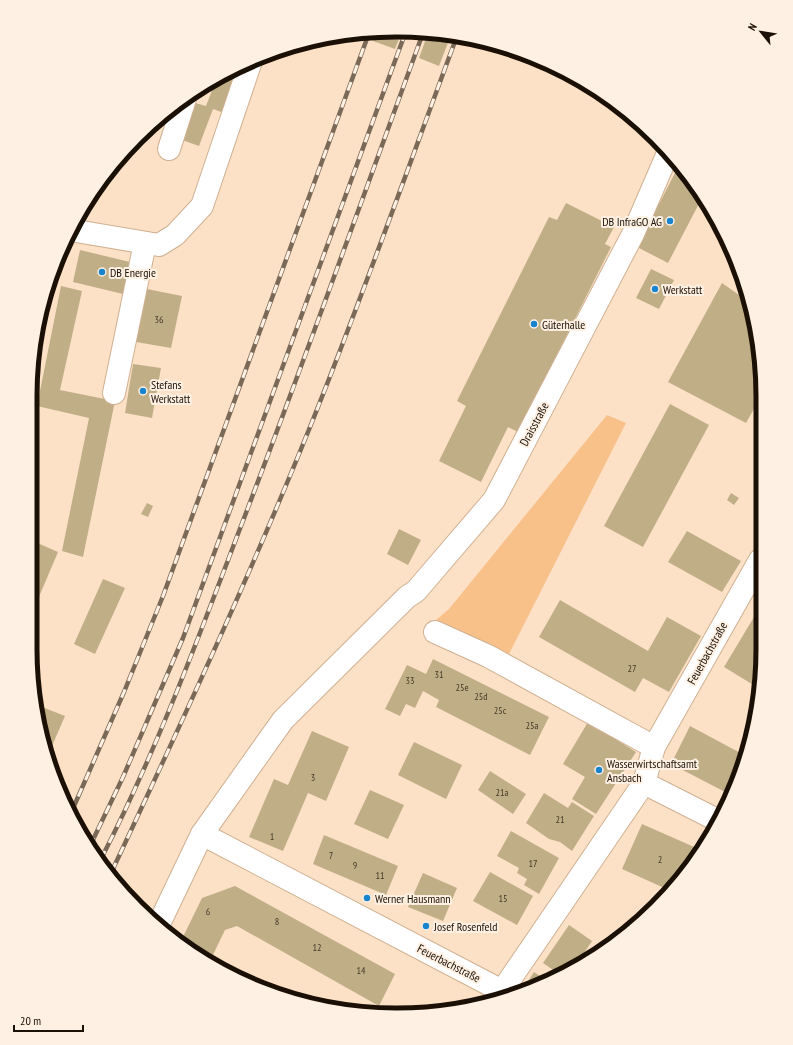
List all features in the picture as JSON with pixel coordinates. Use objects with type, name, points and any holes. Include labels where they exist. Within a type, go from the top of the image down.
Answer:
[{"type":"street","points":[[77,231],[159,245],[175,235],[202,206],[249,69]]},
{"type":"street","points":[[169,149],[182,108]]},
{"type":"street","name":"Draisstraße","points":[[202,834],[283,720],[407,597],[416,591],[494,500],[633,234],[666,158]]},
{"type":"street","points":[[114,393],[145,243]]},
{"type":"street","name":"Feuerbachstraße","points":[[202,834],[502,991],[644,784],[654,746],[756,567]]},
{"type":"street","points":[[435,632],[488,656],[654,746]]},
{"type":"street","points":[[644,784],[713,818]]},
{"type":"street","points":[[161,920],[202,834]]},
{"type":"shaded area","points":[[607,415],[626,423],[504,664],[430,625],[449,609]]},
{"type":"building","points":[[400,37],[395,49],[373,41],[374,38]]},
{"type":"building","points":[[426,39],[449,41],[439,66],[419,58]]},
{"type":"building","points":[[239,73],[224,113],[213,109],[199,146],[182,140],[195,103],[206,106],[213,88]]},
{"type":"building","name":"DB InfraGO AG","points":[[676,171],[699,203],[668,263],[637,247]]},
{"type":"building","name":"Güterhalle","points":[[566,203],[614,227],[605,244],[611,247],[518,432],[508,427],[481,482],[439,461],[466,406],[457,401],[549,217],[557,220]]},
{"type":"building","name":"DB Energie","points":[[80,250],[130,262],[123,294],[73,282]]},
{"type":"building","name":"Werkstatt","points":[[651,269],[674,280],[659,309],[636,298]]},
{"type":"building","points":[[722,283],[742,297],[744,303],[753,350],[756,405],[746,423],[668,382]]},
{"type":"building","points":[[61,286],[82,291],[60,390],[115,401],[83,557],[62,551],[89,418],[37,406]]},
{"type":"building","points":[[147,289],[182,296],[171,348],[136,342]]},
{"type":"building","name":"Stefans Werkstatt","points":[[133,364],[161,368],[152,418],[125,413]]},
{"type":"building","points":[[670,404],[709,425],[643,547],[604,526]]},
{"type":"building","points":[[731,493],[739,498],[734,505],[727,500]]},
{"type":"building","points":[[147,503],[153,506],[148,517],[141,514]]},
{"type":"building","points":[[399,529],[421,540],[408,565],[387,554]]},
{"type":"building","points":[[687,531],[741,561],[722,592],[668,562]]},
{"type":"building","points":[[37,543],[58,552],[37,602]]},
{"type":"building","points":[[103,579],[125,588],[95,654],[74,644]]},
{"type":"building","points":[[560,600],[648,651],[667,617],[701,636],[669,692],[643,678],[635,692],[539,637]]},
{"type":"building","points":[[756,614],[754,685],[724,667]]},
{"type":"building","points":[[433,659],[549,717],[530,755],[436,707],[439,700],[423,691],[415,708],[406,704],[400,716],[385,709],[407,665],[426,674]]},
{"type":"building","points":[[42,707],[65,716],[52,746],[49,742]]},
{"type":"building","name":"Wasserwirtschaftsamt Ansbach","points":[[588,722],[636,752],[596,814],[572,799],[585,777],[563,764]]},
{"type":"building","points":[[690,726],[740,753],[726,792],[671,764]]},
{"type":"building","points":[[312,731],[349,747],[326,801],[308,793],[283,851],[249,837],[274,779],[288,785]]},
{"type":"building","points":[[414,742],[462,765],[446,799],[398,775]]},
{"type":"building","points":[[490,771],[526,794],[513,814],[478,790]]},
{"type":"building","points":[[370,790],[404,805],[388,839],[354,824]]},
{"type":"building","points":[[544,793],[568,808],[572,802],[594,816],[572,851],[560,842],[549,839],[526,823]]},
{"type":"building","points":[[642,824],[695,847],[665,888],[622,869]]},
{"type":"building","points":[[511,831],[559,858],[539,894],[524,885],[527,879],[517,873],[519,868],[497,856]]},
{"type":"building","points":[[324,835],[398,866],[386,895],[313,864]]},
{"type":"building","points":[[490,872],[533,896],[517,925],[473,901]]},
{"type":"building","points":[[423,873],[457,888],[443,921],[408,907]]},
{"type":"building","points":[[235,886],[395,974],[379,1006],[237,926],[225,930],[212,957],[183,937],[202,898]]},
{"type":"building","points":[[569,925],[592,941],[582,956],[555,971],[543,963]]},
{"type":"building","points":[[534,972],[542,977],[534,981],[526,984]]},
{"type":"railway","points":[[93,840],[123,777],[183,638],[404,37]]},
{"type":"railway","points":[[103,855],[140,778],[176,695],[288,403],[421,38]]},
{"type":"railway","points":[[74,807],[124,692],[163,596],[367,39]]},
{"type":"railway","points":[[113,869],[213,653],[262,543],[308,432],[347,333],[455,42]]},
{"type":"place","name":"DB InfraGO AG","points":[[670,221]]},
{"type":"place","name":"DB Energie","points":[[102,272]]},
{"type":"place","name":"Werkstatt","points":[[655,289]]},
{"type":"place","name":"Güterhalle","points":[[534,324]]},
{"type":"place","name":"Stefans Werkstatt","points":[[143,391]]},
{"type":"place","name":"Wasserwirtschaftsamt Ansbach","points":[[599,770]]},
{"type":"place","name":"Werner Hausmann","points":[[367,898]]},
{"type":"place","name":"Josef Rosenfeld","points":[[426,926]]}]
